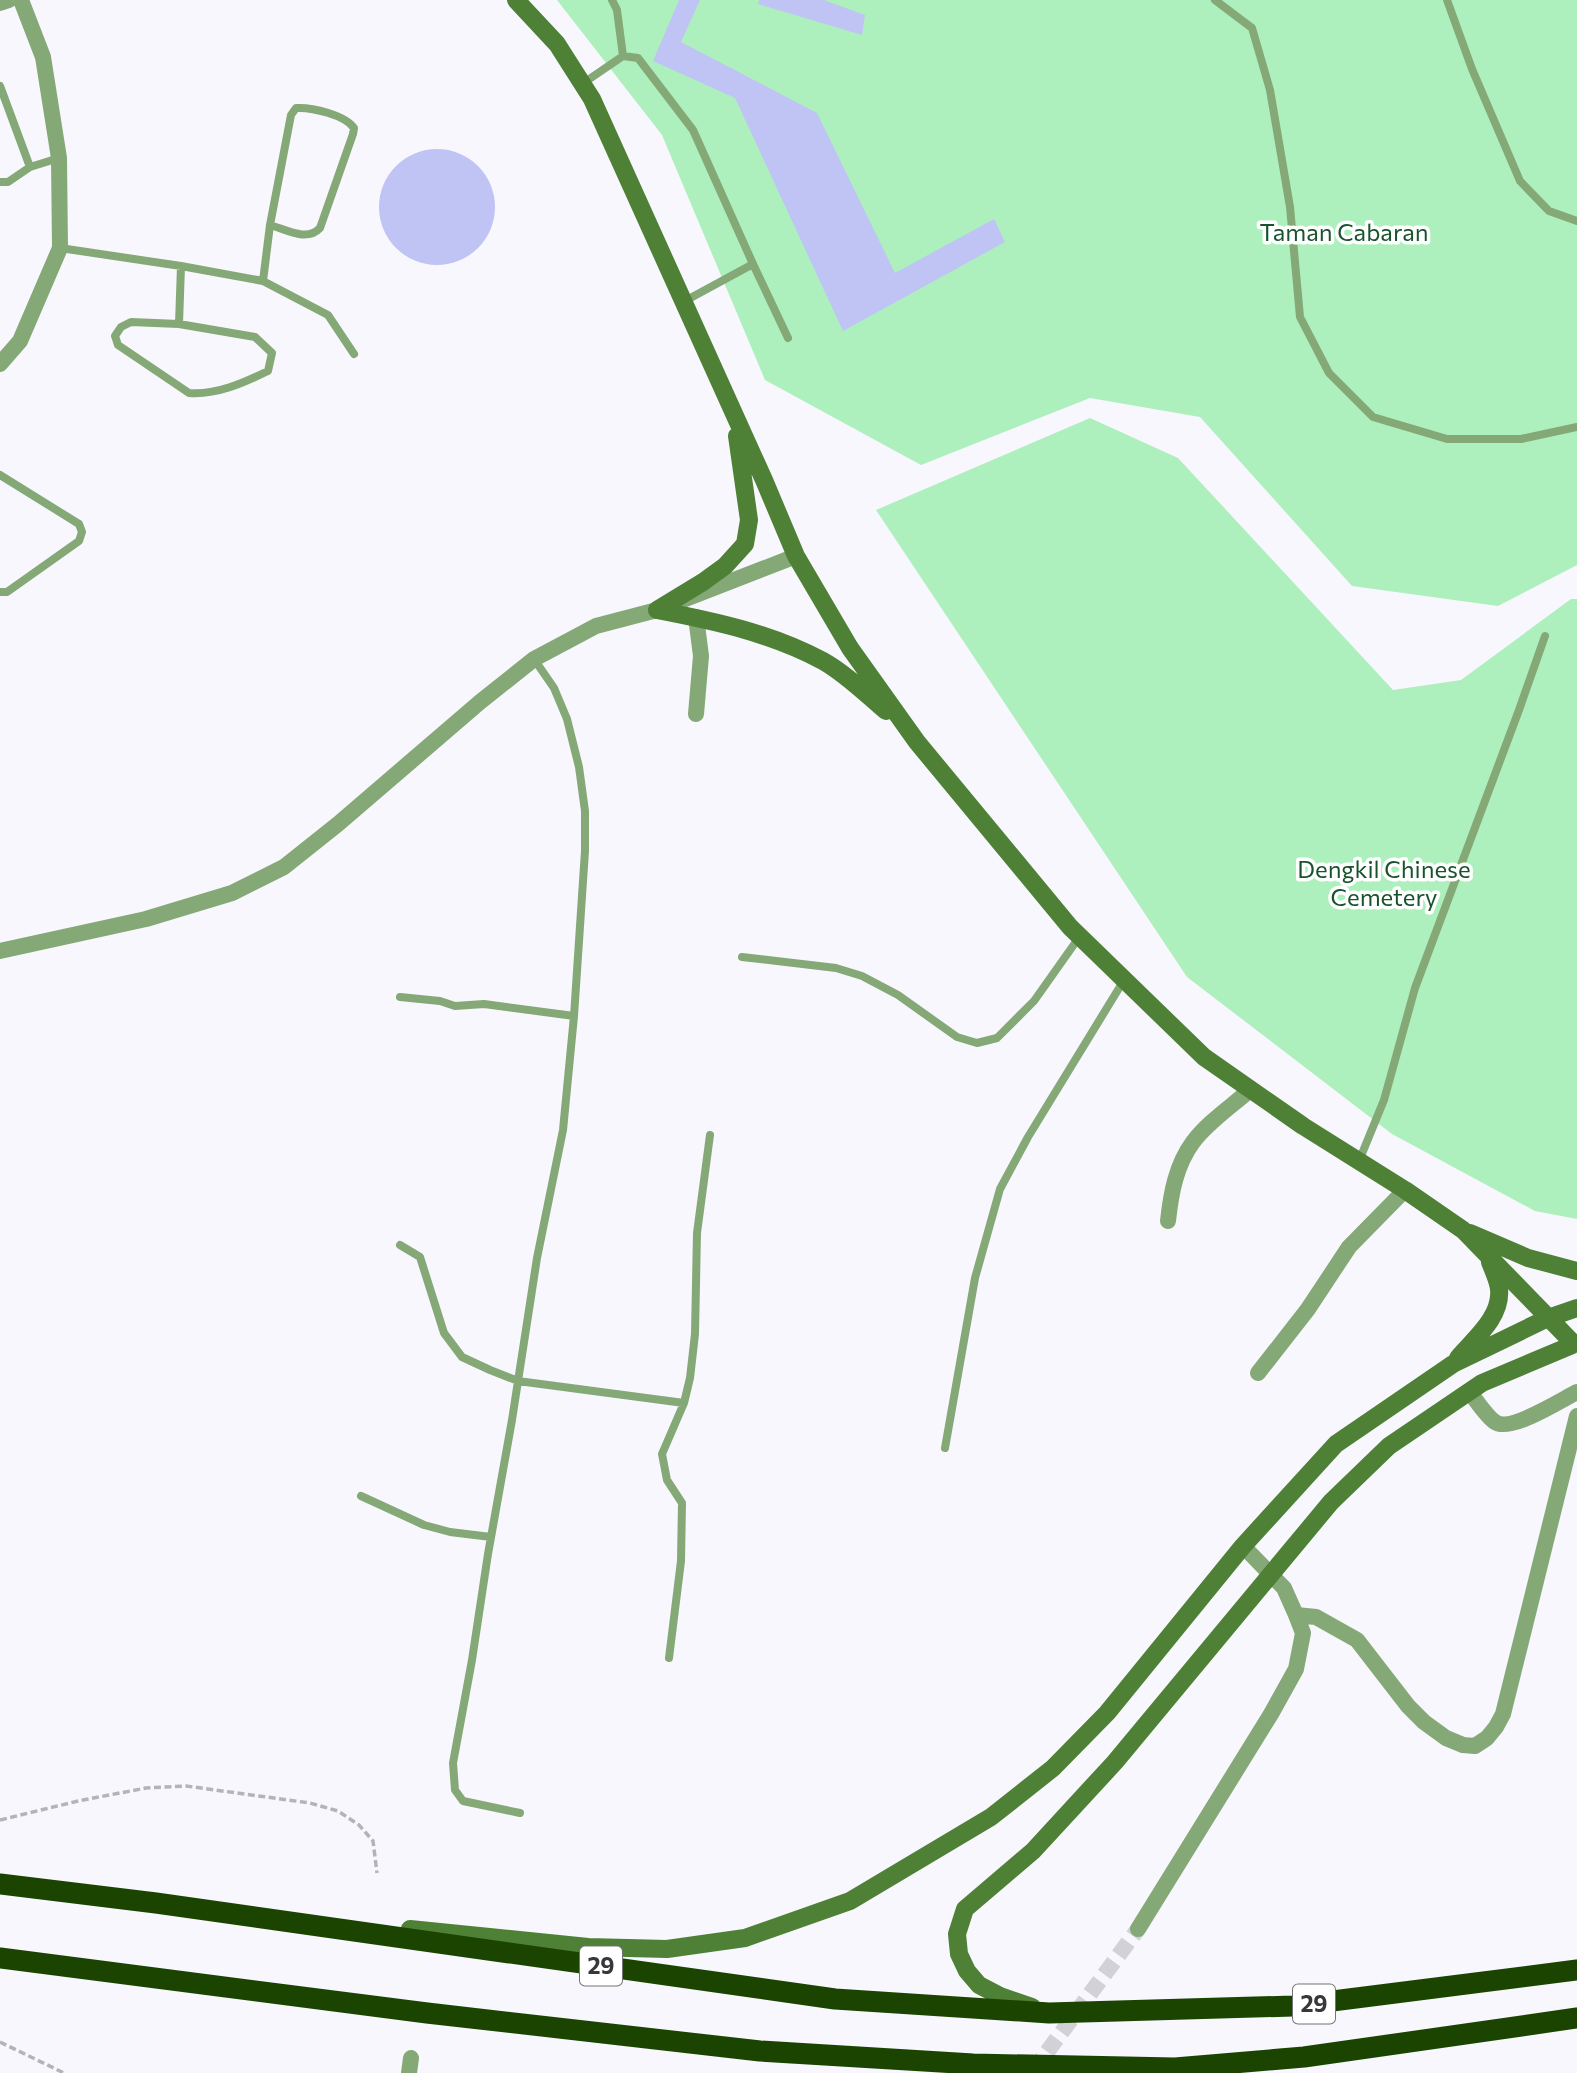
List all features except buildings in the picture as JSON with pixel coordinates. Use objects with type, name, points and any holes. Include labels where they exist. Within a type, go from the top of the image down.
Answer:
[{"type":"highway","name":"29","points":[[1,1884],[156,1903],[835,1998],[1049,2013],[1293,2006],[1577,1970]]},
{"type":"highway","name":"29","points":[[0,1958],[426,2013],[760,2051],[973,2064],[1175,2068],[1304,2057],[1577,2018]]},
{"type":"main road","points":[[516,0],[557,44],[592,99],[796,556],[850,648],[918,743],[1009,854],[1080,936],[1204,1057],[1303,1126],[1463,1230],[1528,1258],[1577,1271]]},
{"type":"main road","points":[[657,610],[725,566],[745,544],[749,520],[734,415]]},
{"type":"main road","points":[[657,610],[747,630],[787,644],[824,662],[857,685],[918,743]]},
{"type":"main road","points":[[1049,2013],[1000,1996],[979,1985],[967,1971],[959,1954],[957,1934],[965,1909],[1033,1851],[1115,1762],[1331,1502],[1389,1447],[1482,1383],[1575,1344],[1463,1230]]},
{"type":"main road","points":[[1453,1364],[1493,1316],[1499,1302],[1499,1287],[1490,1261],[1463,1230]]},
{"type":"main road","points":[[156,1903],[587,1947],[667,1949],[745,1938],[850,1901],[990,1817],[1052,1768],[1107,1713],[1243,1546],[1336,1444],[1453,1364],[1548,1318],[1577,1308]]},
{"type":"street","points":[[0,3],[9,0]]},
{"type":"street","points":[[0,364],[20,341],[60,248],[59,158],[43,57],[21,0]]},
{"type":"street","points":[[0,951],[146,919],[232,893],[284,867],[534,659],[596,626],[657,610],[796,556]]},
{"type":"street","points":[[696,617],[701,656],[696,714]]},
{"type":"street","points":[[1168,1221],[1176,1175],[1194,1141],[1251,1090]]},
{"type":"street","points":[[1258,1373],[1307,1309],[1349,1247],[1405,1190]]},
{"type":"street","points":[[1469,1391],[1495,1423],[1507,1425],[1577,1392]]},
{"type":"street","points":[[1296,1615],[1316,1617],[1357,1640],[1408,1706],[1446,1738],[1463,1745],[1475,1746],[1487,1738],[1503,1714],[1577,1416]]},
{"type":"street","points":[[1138,1929],[1296,1669],[1303,1633],[1296,1615],[1284,1588],[1243,1546]]},
{"type":"lane","points":[[612,0],[617,10],[623,56]]},
{"type":"lane","points":[[1215,0],[1252,28],[1270,90],[1290,207],[1300,317],[1329,373],[1373,417],[1447,439],[1521,439],[1577,427]]},
{"type":"lane","points":[[1447,0],[1472,69],[1521,181],[1549,211],[1577,221]]},
{"type":"lane","points":[[582,84],[623,56],[638,58],[693,130],[788,338]]},
{"type":"lane","points":[[0,86],[30,167]]},
{"type":"lane","points":[[263,281],[270,225],[291,115],[296,108],[308,107],[349,120],[354,128],[353,134],[320,228],[314,235],[307,236],[270,225]]},
{"type":"lane","points":[[0,182],[8,182],[30,167],[59,158]]},
{"type":"lane","points":[[60,248],[263,281],[328,315],[354,354]]},
{"type":"lane","points":[[683,302],[753,264]]},
{"type":"lane","points":[[179,324],[181,266]]},
{"type":"lane","points":[[131,322],[179,324],[255,337],[272,353],[268,371],[236,386],[199,394],[189,393],[118,345],[115,336],[121,327],[131,322]]},
{"type":"lane","points":[[0,475],[79,524],[82,532],[79,541],[7,592],[0,592]]},
{"type":"lane","points":[[1359,1161],[1384,1100],[1415,988],[1520,710],[1545,636]]},
{"type":"lane","points":[[520,1814],[463,1801],[455,1790],[453,1763],[537,1258],[563,1130],[574,1016],[585,851],[585,811],[579,767],[566,719],[554,688],[534,659]]},
{"type":"lane","points":[[742,957],[836,968],[862,976],[898,995],[957,1037],[977,1043],[997,1038],[1034,1001],[1080,936]]},
{"type":"lane","points":[[945,1448],[975,1278],[1000,1189],[1124,980]]},
{"type":"lane","points":[[400,997],[440,1000],[463,1007],[484,1004],[574,1016]]},
{"type":"lane","points":[[669,1658],[681,1561],[682,1503],[667,1480],[662,1454],[684,1404],[690,1378],[695,1334],[697,1234],[710,1135]]},
{"type":"lane","points":[[400,1245],[420,1257],[444,1333],[462,1357],[518,1381],[684,1404]]},
{"type":"lane","points":[[361,1496],[424,1525],[450,1532],[491,1537]]},
{"type":"path","points":[[0,1820],[146,1788],[186,1786],[296,1801],[338,1811],[359,1825],[373,1841],[377,1872]]},
{"type":"path","points":[[0,2042],[64,2073]]},
{"type":"green space","name":"Taman Cabaran","points":[[557,0],[1577,0],[1577,565],[1498,606],[1352,586],[1200,417],[1090,398],[921,465],[765,380],[662,135]]},
{"type":"green space","name":"Dengkil Chinese Cemetery","points":[[1090,418],[1178,458],[1393,690],[1461,680],[1571,599],[1577,599],[1577,1219],[1535,1211],[1392,1134],[1187,977],[876,510]]},
{"type":"tunnel","points":[[1033,2071],[1138,1929]]}]
